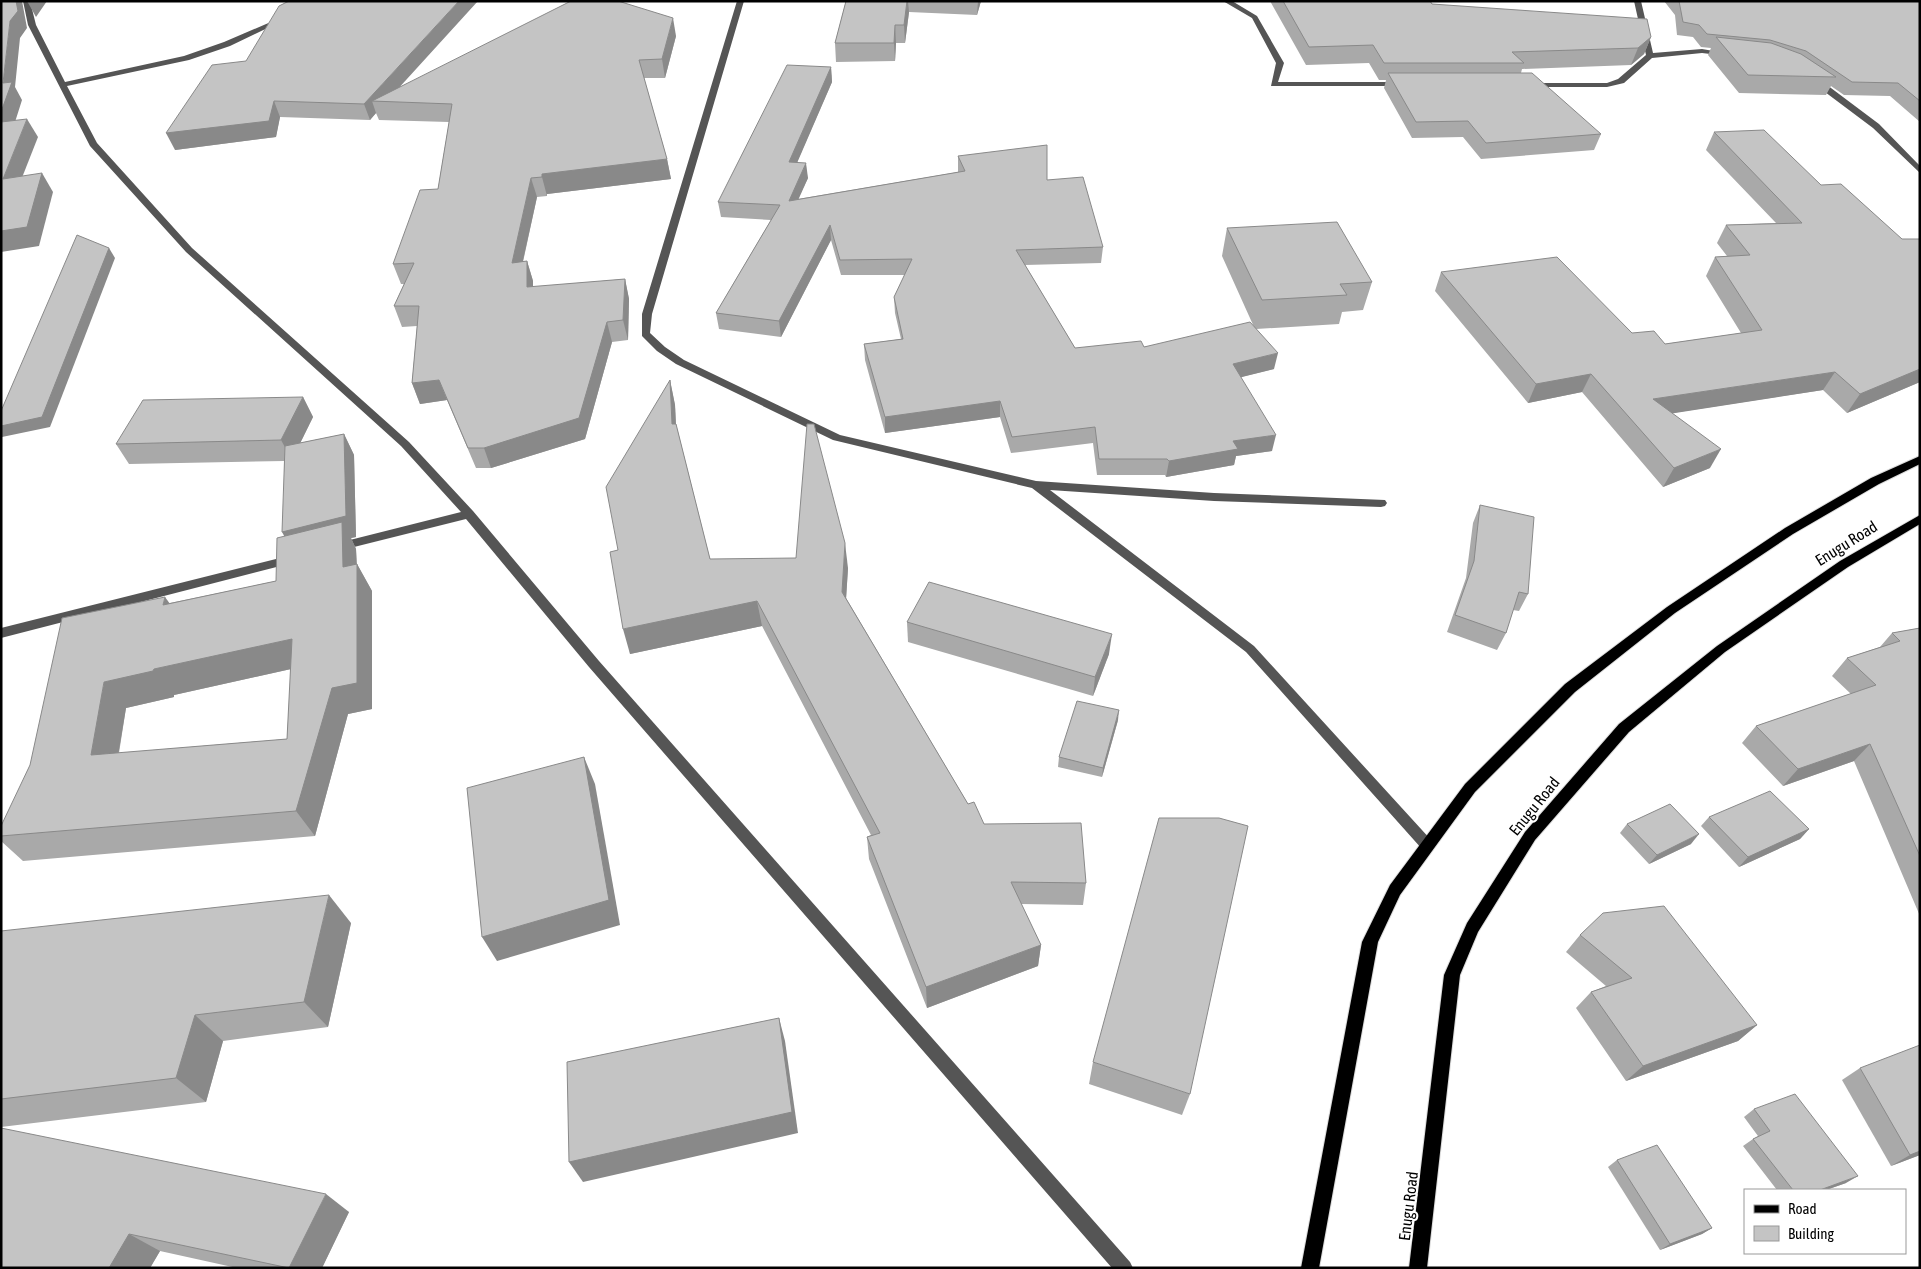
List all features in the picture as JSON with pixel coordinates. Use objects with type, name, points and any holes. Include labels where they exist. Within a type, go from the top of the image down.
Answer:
[{"type":"main road","points":[[1310,1268],[1370,942],[1395,890],[1470,788],[1570,688],[1671,610],[1789,530],[1875,481],[1920,460]]},
{"type":"main road","name":"Enugu Road","points":[[1418,1268],[1452,975],[1472,928],[1530,836],[1624,728],[1720,649],[1844,564],[1920,519]]},
{"type":"street","points":[[26,1],[32,25],[93,144],[189,250],[405,444],[469,514],[594,664],[1124,1268]]},
{"type":"street","points":[[741,1],[647,314],[646,334],[661,348],[680,362],[837,438],[1036,485],[1214,497],[1381,503]]},
{"type":"street","points":[[1226,1],[1255,17],[1280,63],[1274,84],[1411,84]]},
{"type":"street","points":[[1636,1],[1650,56]]},
{"type":"street","points":[[62,85],[186,58],[227,44],[287,17]]},
{"type":"street","points":[[1519,84],[1607,85],[1621,81],[1650,56],[1702,51],[1738,55]]},
{"type":"street","points":[[1810,78],[1876,126],[1920,170]]},
{"type":"street","points":[[1036,485],[1250,649],[1428,845]]},
{"type":"street","points":[[326,550],[469,514]]},
{"type":"street","points":[[1,633],[306,555]]},
{"type":"building","points":[[1,1],[16,1],[18,11],[10,21],[3,83],[12,82],[1,112]]},
{"type":"building","points":[[289,1],[459,1],[364,104],[274,101],[269,121],[166,133],[212,65],[246,61],[279,6]]},
{"type":"building","points":[[571,1],[618,1],[673,18],[662,59],[639,60],[667,159],[542,174],[542,177],[531,178],[512,263],[527,261],[527,287],[625,279],[623,320],[607,322],[579,418],[484,448],[468,448],[439,380],[412,383],[419,306],[394,306],[414,263],[393,264],[420,190],[438,189],[452,104],[372,101]]},
{"type":"building","points":[[846,1],[907,1],[904,25],[895,25],[894,43],[835,43]]},
{"type":"building","points":[[1283,1],[1430,1],[1432,4],[1647,19],[1651,37],[1638,48],[1512,52],[1524,63],[1384,63],[1373,45],[1309,47]]},
{"type":"building","points":[[1679,1],[1920,1],[1920,101],[1898,83],[1852,82],[1806,51],[1770,40],[1707,34],[1699,25],[1683,22]]},
{"type":"building","points":[[1716,37],[1771,43],[1801,54],[1836,77],[1748,75]]},
{"type":"building","points":[[787,65],[831,67],[789,162],[806,163],[789,201],[965,171],[958,156],[1047,145],[1047,180],[1083,177],[1103,247],[1016,250],[1075,348],[1141,341],[1144,347],[1250,322],[1278,353],[1233,364],[1276,435],[1233,441],[1238,449],[1169,461],[1167,459],[1099,459],[1095,427],[1012,437],[1000,401],[885,417],[864,344],[903,339],[894,297],[912,259],[840,260],[830,225],[779,321],[716,313],[780,205],[718,202]]},
{"type":"building","points":[[1388,73],[1532,73],[1601,134],[1486,143],[1468,121],[1416,122]]},
{"type":"building","points":[[27,119],[3,179],[42,173],[27,227],[1,231],[1,122]]},
{"type":"building","points":[[1764,130],[1821,185],[1841,184],[1902,239],[1920,239],[1920,369],[1860,394],[1835,372],[1653,399],[1721,449],[1674,468],[1591,374],[1536,384],[1441,272],[1557,257],[1632,333],[1654,331],[1665,344],[1762,330],[1715,257],[1750,255],[1726,225],[1802,223],[1714,132]]},
{"type":"building","points":[[1337,222],[1372,282],[1340,284],[1347,295],[1262,300],[1227,228]]},
{"type":"building","points":[[77,235],[109,248],[42,417],[1,426],[1,411]]},
{"type":"building","points":[[670,380],[672,424],[676,424],[710,559],[796,558],[807,424],[814,424],[845,543],[842,592],[968,804],[974,802],[984,824],[1081,823],[1086,883],[1011,882],[1041,945],[926,987],[867,837],[880,833],[757,601],[623,629],[610,552],[618,550],[606,487]]},
{"type":"building","points":[[303,397],[281,440],[116,444],[143,400]]},
{"type":"building","points":[[344,434],[346,516],[282,532],[285,446]]},
{"type":"building","points":[[1480,505],[1534,517],[1528,594],[1519,592],[1506,633],[1455,615],[1474,561]]},
{"type":"building","points":[[342,522],[343,567],[357,564],[357,683],[332,688],[296,811],[1,836],[1,826],[30,765],[62,618],[165,597],[163,605],[276,581],[277,538]],"holes":[[[292,639],[287,739],[91,755],[104,682],[153,671],[154,669]]]},
{"type":"building","points":[[929,582],[1112,634],[1095,677],[907,622]]},
{"type":"building","points":[[1920,628],[1920,856],[1870,744],[1798,769],[1756,726],[1876,685],[1847,658],[1900,641],[1892,633]]},
{"type":"building","points":[[1077,701],[1119,710],[1103,768],[1059,757]]},
{"type":"building","points":[[584,757],[609,900],[482,937],[467,788]]},
{"type":"building","points":[[1770,791],[1809,829],[1748,857],[1709,817]]},
{"type":"building","points":[[1670,804],[1699,834],[1657,855],[1627,824]]},
{"type":"building","points":[[1159,818],[1219,818],[1248,826],[1190,1094],[1093,1062]]},
{"type":"building","points":[[329,895],[304,1002],[195,1015],[176,1078],[1,1099],[1,931]]},
{"type":"building","points":[[1664,906],[1757,1025],[1643,1066],[1591,992],[1632,978],[1580,935],[1603,913]]},
{"type":"building","points":[[779,1018],[792,1112],[569,1162],[567,1062]]},
{"type":"building","points":[[1920,1045],[1920,1151],[1910,1155],[1860,1068]]},
{"type":"building","points":[[1795,1094],[1858,1176],[1823,1189],[1792,1189],[1753,1139],[1770,1131],[1754,1109]]},
{"type":"building","points":[[1,1128],[326,1194],[289,1268],[129,1234],[109,1268],[1,1268]]},
{"type":"building","points":[[1657,1145],[1712,1228],[1670,1244],[1617,1160]]}]
